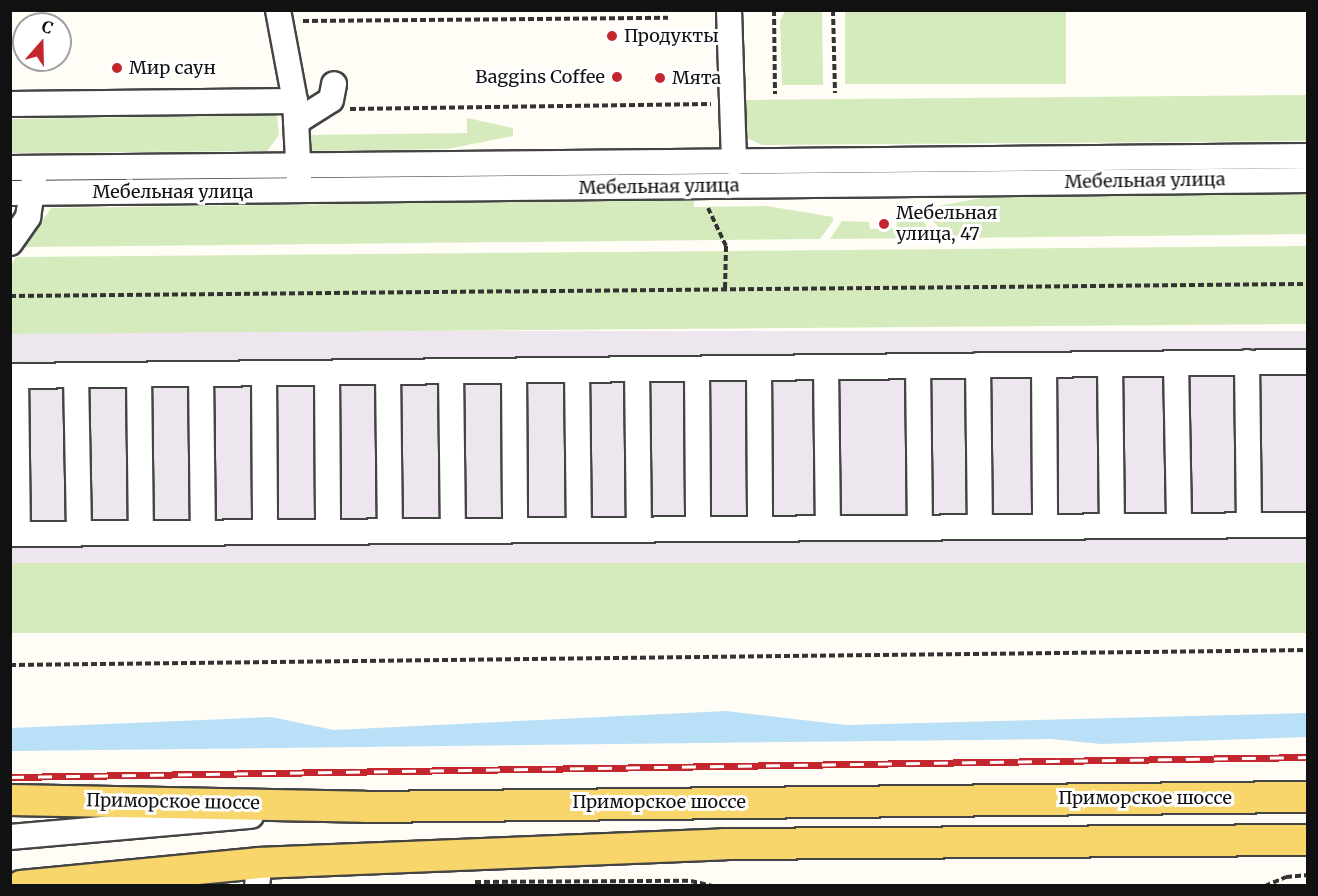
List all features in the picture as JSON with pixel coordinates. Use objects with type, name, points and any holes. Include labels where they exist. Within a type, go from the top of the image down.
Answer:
[{"type":"main road","name":"Приморское шоссе","points":[[10,800],[364,807],[1308,797]]},
{"type":"main road","points":[[21,885],[258,874],[724,844],[1308,840]]},
{"type":"street","points":[[729,10],[734,163]]},
{"type":"street","points":[[279,16],[296,112],[299,191]]},
{"type":"street","points":[[10,104],[296,112],[322,109],[331,100],[334,84]]},
{"type":"street","name":"Мебельная улица","points":[[10,168],[1308,156]]},
{"type":"street","points":[[10,243],[28,217],[22,193],[34,168]]},
{"type":"street","name":"Мебельная улица","points":[[22,193],[1308,180]]},
{"type":"street","points":[[1247,362],[1249,525]]},
{"type":"street","points":[[1308,362],[13,376],[14,534],[1308,525]]},
{"type":"street","points":[[1176,363],[1179,526]]},
{"type":"street","points":[[1110,364],[1112,526]]},
{"type":"street","points":[[978,365],[980,527]]},
{"type":"street","points":[[1044,365],[1045,526]]},
{"type":"street","points":[[918,366],[920,527]]},
{"type":"street","points":[[826,367],[828,528]]},
{"type":"street","points":[[759,368],[760,529]]},
{"type":"street","points":[[637,369],[639,530]]},
{"type":"street","points":[[697,369],[698,529]]},
{"type":"street","points":[[577,370],[579,530]]},
{"type":"street","points":[[451,371],[453,531]]},
{"type":"street","points":[[514,371],[515,530]]},
{"type":"street","points":[[388,372],[390,531]]},
{"type":"street","points":[[327,373],[328,531]]},
{"type":"street","points":[[201,374],[203,533]]},
{"type":"street","points":[[264,374],[265,532]]},
{"type":"street","points":[[76,375],[80,533]]},
{"type":"street","points":[[139,375],[141,533]]},
{"type":"street","points":[[10,837],[364,807]]},
{"type":"path","points":[[629,10],[629,18]]},
{"type":"path","points":[[775,94],[774,16],[776,10]]},
{"type":"path","points":[[833,10],[835,93]]},
{"type":"path","points":[[279,16],[668,18]]},
{"type":"path","points":[[322,109],[719,104],[732,99]]},
{"type":"path","points":[[705,202],[726,246],[725,289]]},
{"type":"path","points":[[10,296],[1308,284]]},
{"type":"path","points":[[10,665],[1308,650]]},
{"type":"path","points":[[1265,885],[1286,877],[1308,875]]},
{"type":"path","points":[[473,882],[691,880],[712,885]]},
{"type":"shaded area","points":[[10,331],[1307,331],[1307,563],[10,563]]},
{"type":"green space","points":[[785,11],[822,11],[823,85],[782,85],[780,21]]},
{"type":"green space","points":[[845,11],[1066,11],[1066,84],[845,84]]},
{"type":"green space","points":[[1307,95],[1307,141],[762,145],[747,138],[743,100]]},
{"type":"green space","points":[[277,115],[279,135],[267,151],[11,153],[11,119]]},
{"type":"green space","points":[[467,118],[513,128],[513,136],[447,149],[312,151],[301,135],[467,133]]},
{"type":"green space","points":[[1307,192],[1307,234],[946,238],[933,220],[933,207],[998,195]]},
{"type":"green space","points":[[694,199],[694,207],[767,206],[833,217],[833,221],[820,239],[25,247],[51,208]]},
{"type":"green space","points":[[842,221],[869,222],[870,229],[896,228],[897,221],[923,221],[936,238],[830,239]]},
{"type":"green space","points":[[1307,246],[1307,324],[11,334],[11,265],[16,257]]},
{"type":"green space","points":[[11,563],[1307,563],[1307,633],[11,633]]},
{"type":"water","points":[[726,711],[846,725],[1307,713],[1308,737],[1101,744],[1051,739],[11,751],[11,728],[271,717],[334,730]]},
{"type":"railway","points":[[10,777],[1308,757]]},
{"type":"place","name":"Продукты","points":[[612,36]]},
{"type":"place","name":"Мир саун","points":[[117,68]]},
{"type":"place","name":"Baggins Coffee","points":[[617,77]]},
{"type":"place","name":"Мята","points":[[660,78]]},
{"type":"place","name":"Мебельная улица, 47","points":[[884,224]]}]
